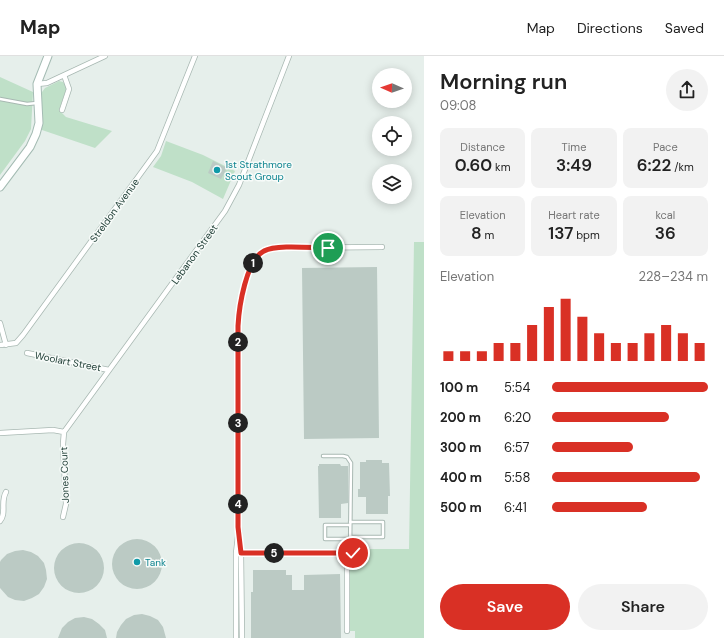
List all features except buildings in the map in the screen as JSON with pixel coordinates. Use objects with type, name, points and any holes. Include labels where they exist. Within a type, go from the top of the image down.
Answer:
[{"type":"main road","points":[[0,187],[34,139],[38,129],[37,84],[48,56]]},
{"type":"street","points":[[37,84],[47,83],[105,56]]},
{"type":"street","name":"Streldon Avenue","points":[[6,344],[16,343],[23,335],[157,151],[195,56]]},
{"type":"street","name":"Lebanon Street","points":[[64,432],[230,203],[239,185],[289,56]]},
{"type":"street","points":[[62,110],[69,89],[64,75]]},
{"type":"street","points":[[236,638],[236,553],[238,527],[238,326],[239,310],[250,266],[256,256],[265,250],[274,248],[382,247]]},
{"type":"street","points":[[0,323],[6,344],[0,345]]},
{"type":"street","name":"Woolart Street","points":[[27,353],[109,370]]},
{"type":"street","points":[[0,433],[53,430],[64,432]]},
{"type":"street","name":"Jones Court","points":[[63,517],[66,504],[63,444],[64,432]]},
{"type":"street","points":[[0,521],[3,516],[3,498],[6,492]]},
{"type":"street","points":[[238,527],[241,553],[242,638]]},
{"type":"street","points":[[236,553],[350,553],[347,630]]},
{"type":"lane","points":[[0,99],[8,102],[27,104],[38,103]]},
{"type":"lane","points":[[323,456],[343,456],[349,459],[350,553]]},
{"type":"lane","points":[[383,522],[383,537],[350,538],[325,539],[325,525],[383,522]]},
{"type":"green space","points":[[0,77],[33,92],[31,129],[25,141],[0,175]]},
{"type":"green space","points":[[59,81],[63,82],[67,87],[59,110],[66,117],[112,131],[95,148],[42,130],[42,92],[45,88]]},
{"type":"green space","points":[[166,141],[203,155],[235,171],[223,199],[192,182],[153,167],[161,156]]},
{"type":"green space","points":[[414,242],[424,242],[424,638],[355,638],[355,631],[349,631],[349,569],[353,566],[358,566],[358,562],[349,565],[349,557],[354,557],[354,549],[409,549]]},
{"type":"place","name":"1st Strathmore Scout Group","points":[[217,170]]},
{"type":"place","name":"Tank","points":[[137,562]]},
{"type":"route","points":[[328,248],[274,248],[265,250],[256,256],[250,266],[239,310],[238,326],[238,527],[241,553],[353,553]]}]
